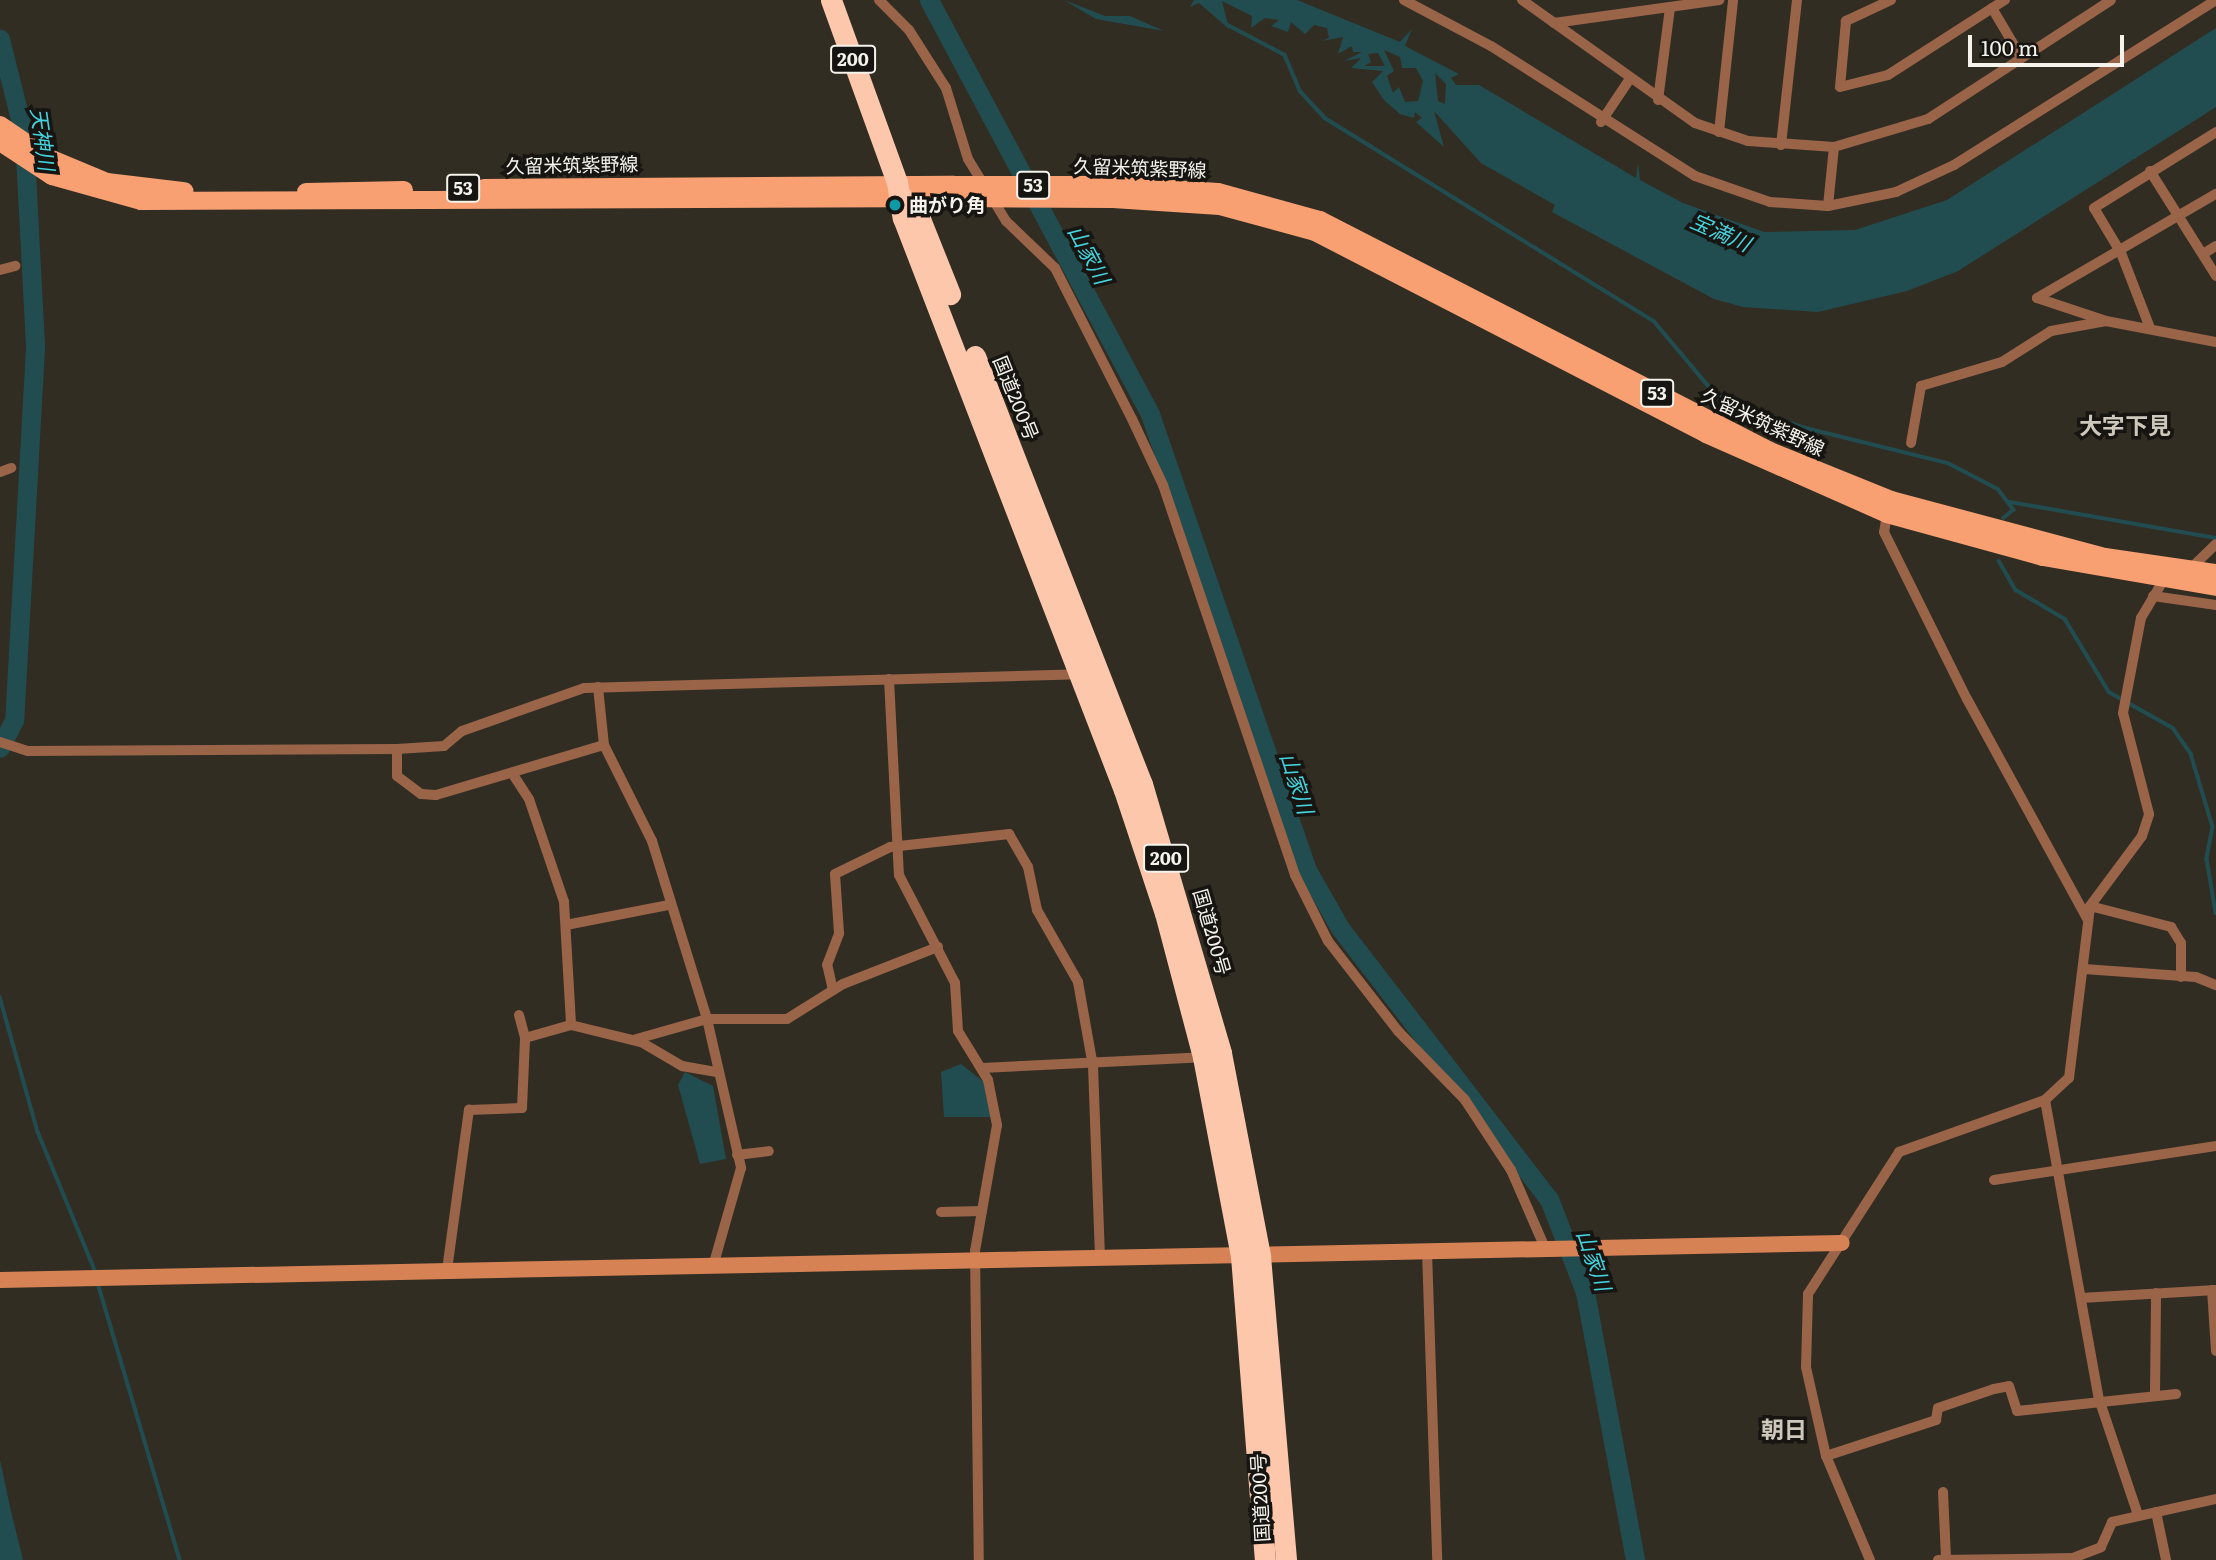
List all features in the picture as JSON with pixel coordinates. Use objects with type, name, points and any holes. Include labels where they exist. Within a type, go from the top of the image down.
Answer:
[{"type":"highway","name":"国道200号","points":[[831,0],[899,189],[903,218],[1080,674],[1165,913],[1251,1256],[1265,1560]]},
{"type":"highway","name":"国道200号","points":[[899,189],[920,219],[1142,784],[1221,1053],[1251,1256],[1286,1560]]},
{"type":"main road","name":"久留米筑紫野線","points":[[0,125],[38,160]]},
{"type":"main road","name":"久留米筑紫野線","points":[[0,142],[141,201],[216,205],[899,189],[1218,192],[1320,220],[1759,445],[1850,485],[1959,522],[2189,570],[2216,573]]},
{"type":"main road","name":"久留米筑紫野線","points":[[1113,192],[1220,206],[1315,232],[1706,434],[1887,514],[1964,538],[2158,588],[2216,587]]},
{"type":"street","points":[[879,0],[909,30],[946,88],[968,159],[1006,221],[1055,268],[1132,419],[1163,485],[1295,875],[1328,941],[1398,1031],[1465,1100],[1511,1170],[1545,1248]]},
{"type":"street","points":[[1404,0],[1427,6],[1491,46],[1601,122],[1728,191],[1828,206],[1896,192],[1954,165],[2211,1]]},
{"type":"street","points":[[1522,0],[1658,100],[1719,132],[1781,145],[1834,147],[1928,119],[2111,0]]},
{"type":"street","points":[[1554,23],[1720,0]]},
{"type":"street","points":[[1719,132],[1733,0]]},
{"type":"street","points":[[1781,145],[1797,0]]},
{"type":"street","points":[[1891,0],[1846,21],[1840,87],[1888,75],[2005,0]]},
{"type":"street","points":[[1658,100],[1670,8]]},
{"type":"street","points":[[1992,8],[2021,57]]},
{"type":"street","points":[[1601,122],[1629,80]]},
{"type":"street","points":[[2150,328],[2121,254],[2094,208],[2216,132]]},
{"type":"street","points":[[1828,206],[1834,147]]},
{"type":"street","points":[[2150,171],[2177,219],[2216,276]]},
{"type":"street","points":[[2216,194],[2121,254],[2037,298],[2106,321],[2216,342]]},
{"type":"street","points":[[2203,254],[2216,246]]},
{"type":"street","points":[[0,270],[15,266]]},
{"type":"street","points":[[1912,443],[1921,386],[2002,362],[2051,331],[2106,321]]},
{"type":"street","points":[[1887,514],[1884,532],[1955,676],[2088,920]]},
{"type":"street","points":[[2189,570],[2214,548]]},
{"type":"street","points":[[1866,1559],[1826,1457],[1802,1322],[1808,1294],[1842,1244],[1888,1164],[1910,1143],[2045,1100],[2069,1078],[2077,1052],[2090,905],[2142,836],[2149,814],[2123,713],[2141,618],[2158,588],[2216,605]]},
{"type":"street","points":[[0,742],[20,747],[397,750],[444,746],[462,731],[553,695],[598,687],[1080,674]]},
{"type":"street","points":[[889,679],[899,875],[955,983],[965,1050],[982,1068],[997,1125],[975,1261],[979,1560]]},
{"type":"street","points":[[598,687],[604,744],[652,841],[669,905],[706,1019],[715,1072],[741,1168],[713,1266]]},
{"type":"street","points":[[397,750],[397,776],[421,794],[514,776],[604,744]]},
{"type":"street","points":[[514,776],[557,873],[566,925],[571,1025]]},
{"type":"street","points":[[833,990],[827,965],[839,933],[835,874],[896,846],[1009,834],[1028,867],[1037,910],[1078,982],[1093,1066],[1100,1259]]},
{"type":"street","points":[[566,925],[669,905]]},
{"type":"street","points":[[2090,905],[2171,927],[2181,943],[2181,977]]},
{"type":"street","points":[[633,1040],[706,1019],[787,1019],[833,990],[938,947]]},
{"type":"street","points":[[2084,969],[2181,977],[2216,985]]},
{"type":"street","points":[[447,1270],[469,1110],[522,1108],[525,1038],[519,1015]]},
{"type":"street","points":[[525,1038],[571,1025],[633,1040],[682,1066],[715,1072]]},
{"type":"street","points":[[982,1068],[1005,1062],[1093,1066],[1203,1057]]},
{"type":"street","points":[[2045,1100],[2099,1399],[2138,1516]]},
{"type":"street","points":[[1994,1180],[2216,1146]]},
{"type":"street","points":[[737,1155],[769,1151]]},
{"type":"street","points":[[941,1212],[982,1211]]},
{"type":"street","points":[[0,1280],[1842,1244]]},
{"type":"street","points":[[1427,1251],[1437,1560]]},
{"type":"street","points":[[2081,1298],[2214,1290],[2216,1351]]},
{"type":"street","points":[[2155,1394],[2156,1293]]},
{"type":"street","points":[[1826,1457],[1936,1420],[1938,1408],[2009,1386],[2017,1411],[2099,1399],[2176,1394]]},
{"type":"street","points":[[1943,1492],[1942,1559],[2073,1558],[2101,1547],[2112,1522],[2216,1499]]},
{"type":"street","points":[[2156,1512],[2166,1560]]},
{"type":"water","points":[[1064,0],[1105,16],[1130,16],[1164,31],[1096,19]]},
{"type":"water","name":"宝満川","points":[[1194,0],[1297,0],[1400,42],[1412,29],[1405,46],[1459,74],[1451,78],[1456,85],[1479,85],[1636,178],[1638,163],[1640,180],[1683,203],[1764,232],[1855,230],[1947,200],[2216,28],[2216,107],[1958,271],[1907,291],[1818,312],[1743,307],[1714,299],[1552,212],[1555,205],[1481,163],[1434,111],[1444,147],[1416,122],[1422,118],[1415,112],[1414,118],[1400,114],[1384,100],[1372,82],[1383,71],[1351,68],[1361,58],[1344,61],[1362,52],[1353,52],[1352,46],[1338,54],[1343,37],[1322,41],[1329,38],[1327,28],[1314,25],[1305,34],[1291,22],[1288,32],[1271,26],[1279,20],[1265,18],[1251,28],[1252,16],[1222,1],[1229,29],[1199,3],[1190,7]],"holes":[[[1384,50],[1400,57],[1402,68],[1416,68],[1423,81],[1418,101],[1405,102],[1399,87],[1393,93],[1387,76],[1394,71]],[[1378,53],[1385,66],[1364,66],[1371,62],[1368,54]],[[1435,73],[1446,84],[1445,104],[1438,101]]]},
{"type":"water","points":[[961,1064],[985,1083],[993,1117],[944,1117],[941,1072]]},
{"type":"water","points":[[685,1072],[713,1086],[726,1159],[700,1164],[678,1085]]},
{"type":"water","points":[[0,1460],[10,1507],[23,1560],[0,1560]]},
{"type":"waterway","name":"山家川","points":[[929,0],[1150,414],[1307,870],[1340,928],[1549,1199],[1585,1292],[1635,1560]]},
{"type":"waterway","points":[[1206,0],[1218,14]]},
{"type":"waterway","points":[[1228,25],[1285,55],[1300,91],[1325,118],[1654,321],[1717,396],[1802,427],[1948,463],[1998,489],[2014,510],[2004,518]]},
{"type":"waterway","name":"天神川","points":[[0,39],[24,135],[35,348],[14,720],[0,748]]},
{"type":"waterway","points":[[2010,502],[2216,538]]},
{"type":"waterway","points":[[1999,561],[2016,590],[2065,619],[2109,692],[2173,728],[2191,754],[2213,827],[2207,859],[2216,913]]},
{"type":"waterway","points":[[0,997],[38,1132],[96,1273]]},
{"type":"waterway","points":[[98,1283],[180,1560]]},
{"type":"place","name":"曲がり角","points":[[895,205]]},
{"type":"district","name":"大字下見","points":[[2125,424]]},
{"type":"district","name":"朝日","points":[[1784,1428]]}]
